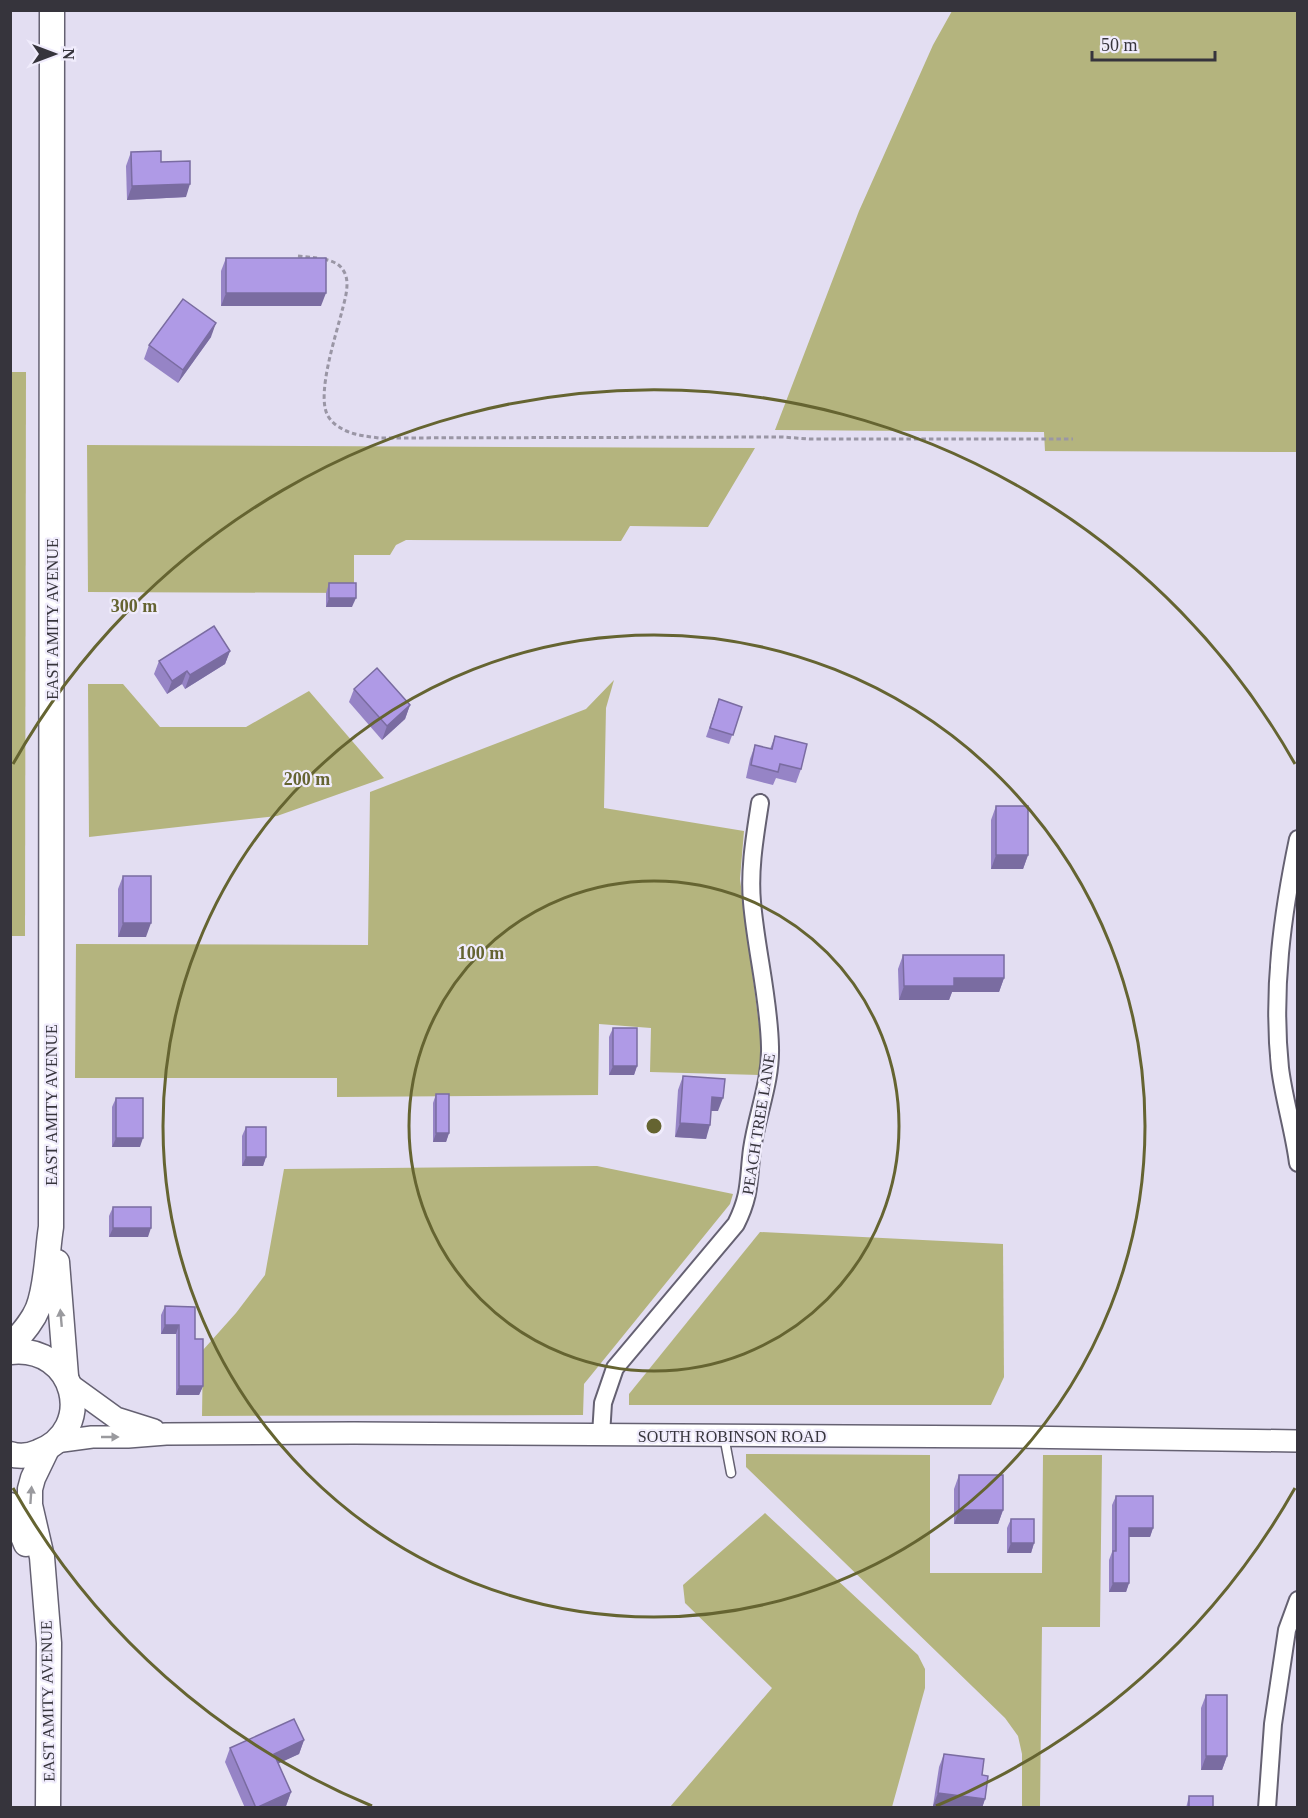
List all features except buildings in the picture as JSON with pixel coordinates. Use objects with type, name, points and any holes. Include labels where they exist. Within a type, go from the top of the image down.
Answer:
[{"type":"main road","name":"EAST AMITY AVENUE","points":[[10,1347],[27,1328],[38,1308],[43,1289],[51,1227],[52,10]]},
{"type":"main road","name":"EAST AMITY AVENUE","points":[[48,1808],[49,1643],[42,1557],[30,1505],[30,1489],[33,1478],[51,1445],[60,1438],[69,1424],[73,1408],[72,1392],[67,1380],[57,1264],[51,1227]]},
{"type":"main road","points":[[10,1352],[23,1351],[41,1355],[55,1364],[67,1380]]},
{"type":"main road","points":[[10,1454],[31,1455],[51,1445]]},
{"type":"main road","name":"EAST AMITY AVENUE","points":[[10,1505],[44,1594]]},
{"type":"street","name":"PEACH TREE LANE","points":[[601,1435],[603,1403],[615,1368],[736,1224],[749,1192],[752,1148],[769,1073],[770,1047],[752,902],[751,864],[760,803]]},
{"type":"street","points":[[1298,839],[1280,947],[1276,1008],[1280,1069],[1298,1163]]},
{"type":"street","name":"SOUTH ROBINSON ROAD","points":[[67,1380],[116,1418],[166,1434]]},
{"type":"street","name":"SOUTH ROBINSON ROAD","points":[[51,1445],[92,1437],[166,1434],[354,1433],[1298,1441]]},
{"type":"street","points":[[1267,1808],[1273,1724],[1287,1630],[1298,1600]]},
{"type":"lane","points":[[724,1436],[731,1473]]},
{"type":"path","points":[[298,255],[334,262],[344,270],[347,281],[345,297],[325,384],[324,403],[327,416],[338,427],[353,434],[379,438],[1073,439]]},
{"type":"green space","points":[[952,11],[1297,11],[1297,452],[1045,451],[1044,432],[775,430],[859,211],[933,45]]},
{"type":"green space","points":[[11,372],[26,372],[25,936],[10,936]]},
{"type":"green space","points":[[87,445],[755,448],[708,527],[630,526],[621,541],[406,540],[396,545],[390,555],[354,555],[354,593],[88,592]]},
{"type":"green space","points":[[614,680],[606,708],[604,808],[744,831],[740,879],[761,1040],[760,1075],[650,1072],[651,1028],[599,1024],[598,1095],[337,1097],[337,1078],[75,1078],[76,944],[368,945],[370,792],[586,709]]},
{"type":"green space","points":[[88,684],[123,684],[160,727],[246,727],[309,691],[384,778],[277,816],[89,837]]},
{"type":"green space","points":[[597,1166],[733,1194],[730,1204],[584,1384],[583,1415],[202,1416],[203,1350],[236,1313],[265,1275],[284,1169]]},
{"type":"green space","points":[[760,1232],[1003,1244],[1004,1377],[991,1405],[629,1405],[629,1394]]},
{"type":"green space","points":[[746,1454],[930,1455],[930,1573],[1042,1573],[1043,1455],[1102,1455],[1100,1627],[1042,1627],[1040,1807],[1022,1807],[1022,1754],[1018,1736],[1005,1718],[746,1467]]},
{"type":"green space","points":[[765,1513],[918,1655],[925,1669],[925,1688],[892,1807],[670,1807],[772,1688],[685,1603],[683,1585]]}]
